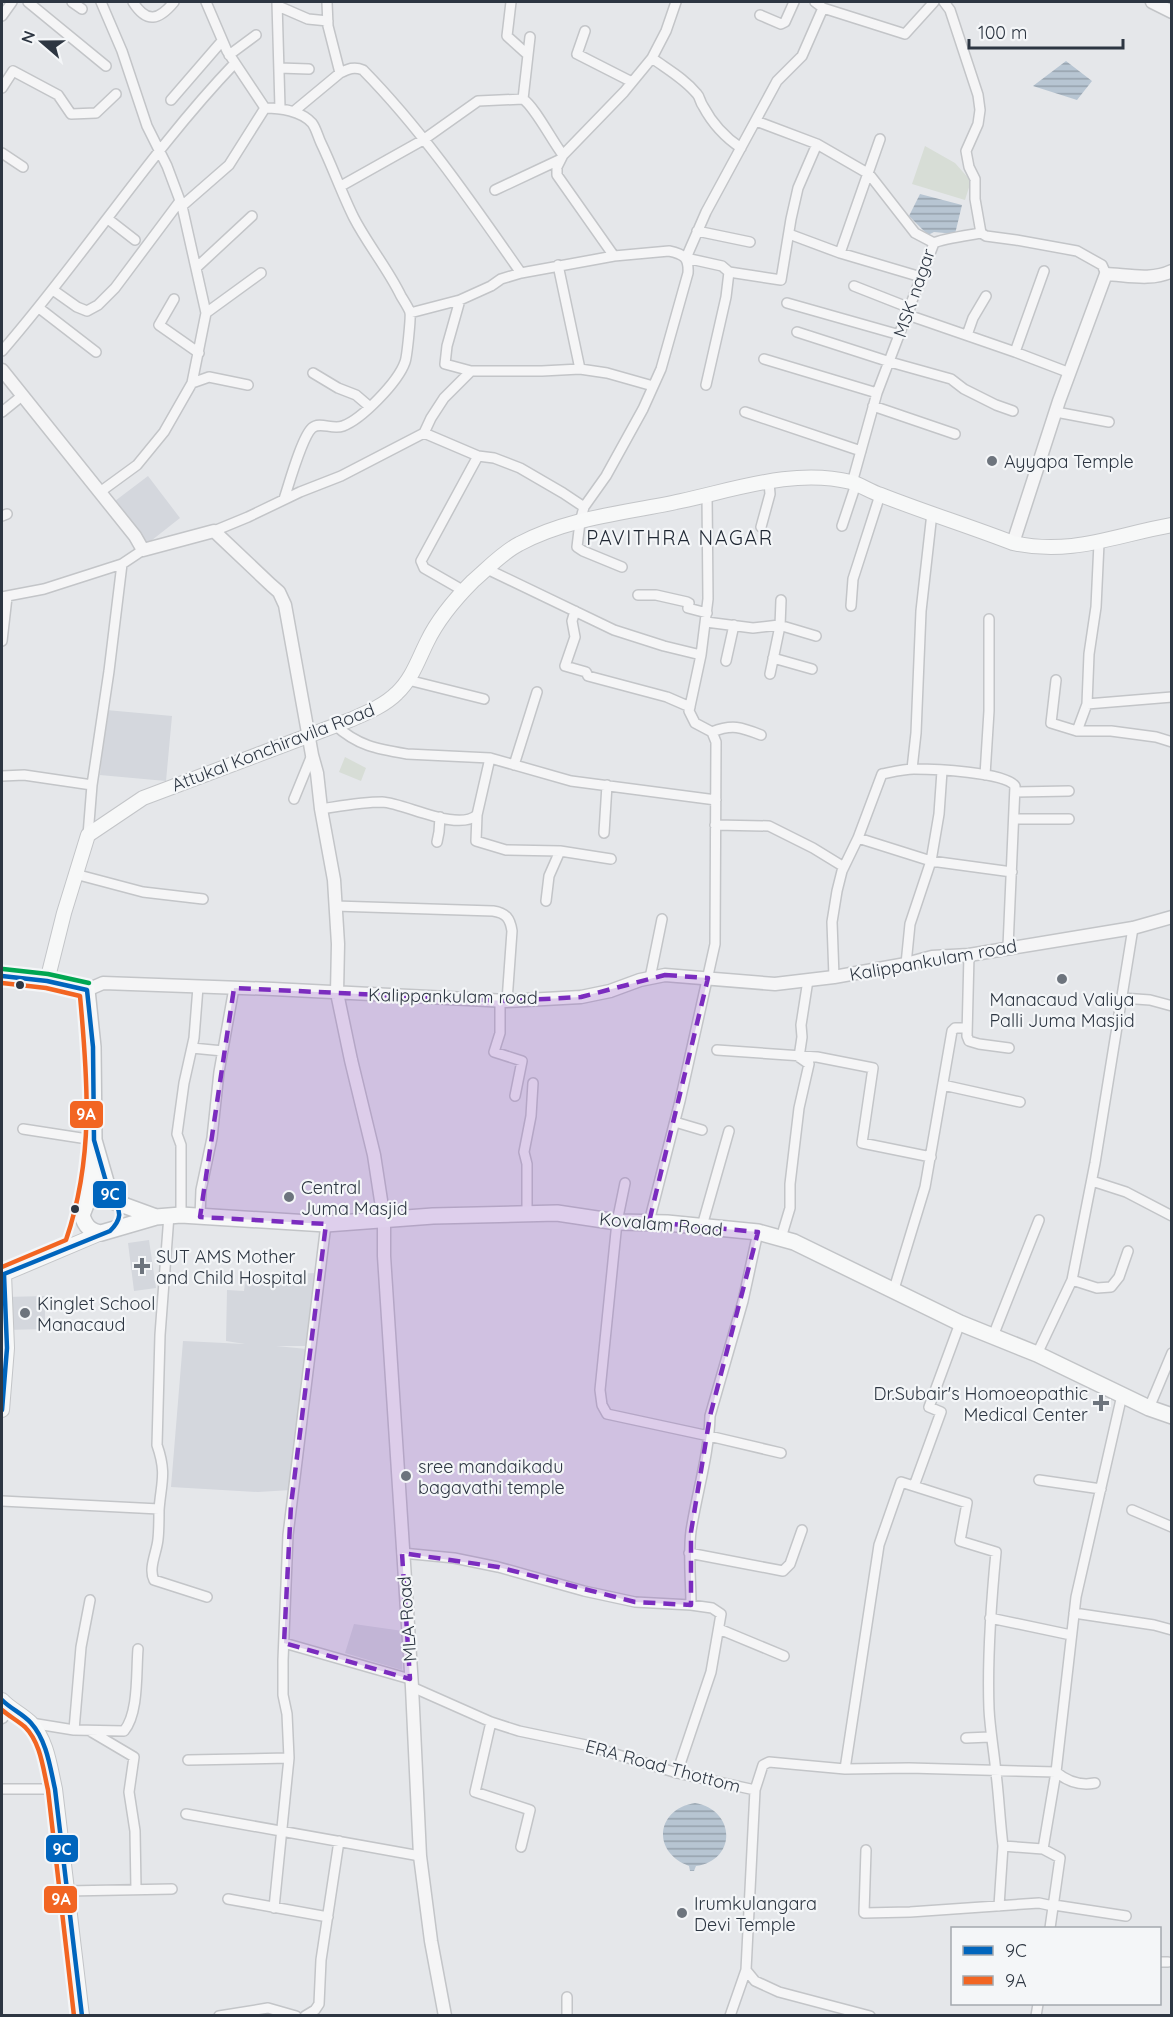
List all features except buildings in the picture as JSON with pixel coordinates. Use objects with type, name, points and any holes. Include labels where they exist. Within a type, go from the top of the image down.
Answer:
[{"type":"main road","name":"Attukal Konchiravila Road","points":[[88,835],[142,798],[382,705],[408,680],[438,623],[464,591],[487,569],[517,545],[552,530],[600,516],[788,478],[817,477],[854,483],[880,495],[1013,543],[1048,548],[1099,543],[1172,525]]},
{"type":"main road","points":[[47,981],[75,874],[88,835]]},
{"type":"main road","points":[[2,976],[47,981],[87,990],[93,1047],[92,1176],[85,1208],[72,1246]]},
{"type":"main road","points":[[94,1140],[113,1200],[118,1206],[117,1223],[106,1232]]},
{"type":"main road","points":[[85,1208],[98,1196],[113,1200]]},
{"type":"main road","name":"Kovalam Road","points":[[113,1200],[168,1216],[326,1224],[433,1216],[557,1213],[617,1222],[649,1222],[759,1232],[794,1242],[960,1323],[1037,1354],[1149,1408],[1172,1416]]},
{"type":"main road","points":[[85,1208],[88,1228],[106,1232]]},
{"type":"main road","points":[[2,1410],[7,1348],[3,1275],[106,1232],[168,1216]]},
{"type":"main road","points":[[4,1708],[31,1723],[39,1734],[55,1789],[82,2016]]},
{"type":"street","points":[[2,16],[12,2]]},
{"type":"street","points":[[28,2],[106,66]]},
{"type":"street","points":[[72,2],[82,9]]},
{"type":"street","points":[[100,492],[137,465],[164,432],[192,383],[206,313],[181,203],[147,126],[122,51],[101,2]]},
{"type":"street","points":[[133,2],[145,16],[152,18],[167,11],[174,2]]},
{"type":"street","points":[[206,2],[232,59],[265,108]]},
{"type":"street","points":[[327,2],[328,21],[340,73]]},
{"type":"street","points":[[511,2],[507,36],[528,55]]},
{"type":"street","points":[[495,190],[561,158],[652,58],[666,31],[676,2]]},
{"type":"street","points":[[760,15],[781,24],[785,22],[794,2]]},
{"type":"street","points":[[622,567],[577,547],[584,507],[606,476],[653,386],[688,273],[689,264],[686,258],[706,212],[777,81],[802,56],[819,5],[905,34],[934,2]]},
{"type":"street","points":[[944,2],[950,10],[978,95],[980,110],[978,124],[966,151],[966,159],[975,178],[975,199],[981,233]]},
{"type":"street","points":[[1152,2],[1172,12]]},
{"type":"street","points":[[280,108],[277,4],[308,19],[328,21]]},
{"type":"street","points":[[585,31],[577,54],[632,82]]},
{"type":"street","points":[[2,351],[39,308],[232,59],[256,35]]},
{"type":"street","points":[[523,99],[530,37]]},
{"type":"street","points":[[171,100],[222,40]]},
{"type":"street","points":[[652,58],[680,78],[698,95],[721,132],[741,148]]},
{"type":"street","points":[[279,68],[309,69]]},
{"type":"street","points":[[293,112],[340,73],[348,69],[363,70],[395,102],[479,212],[521,273]]},
{"type":"street","points":[[2,88],[13,71],[58,95],[71,114],[96,113],[117,94]]},
{"type":"street","points":[[340,186],[423,140],[478,101],[523,99],[530,105],[561,158],[557,175],[614,256]]},
{"type":"street","points":[[265,108],[280,108],[293,112],[311,123],[353,216],[369,245],[395,283],[410,313],[405,362],[386,391],[361,416],[343,426],[331,428],[315,425],[309,430],[284,499]]},
{"type":"street","points":[[53,290],[77,307],[87,311],[98,305],[181,203],[229,165],[265,108]]},
{"type":"street","name":"MSK nagar","points":[[756,121],[817,144],[869,174],[915,233],[934,243],[877,393],[842,526]]},
{"type":"street","points":[[840,253],[880,139]]},
{"type":"street","points":[[410,313],[460,300],[501,279],[521,273],[614,256],[669,251],[686,258],[722,266],[729,272],[781,280],[798,188],[817,144]]},
{"type":"street","points":[[2,153],[23,167]]},
{"type":"street","points":[[196,268],[252,216]]},
{"type":"street","points":[[108,219],[135,240]]},
{"type":"street","points":[[697,231],[750,242]]},
{"type":"street","points":[[934,243],[981,233],[986,236],[1077,251],[1102,265],[1106,274],[1056,412],[1013,543]]},
{"type":"street","points":[[789,234],[840,253],[921,277]]},
{"type":"street","points":[[558,265],[580,369]]},
{"type":"street","points":[[1015,352],[1044,271]]},
{"type":"street","points":[[1106,274],[1137,277],[1162,276],[1172,271]]},
{"type":"street","points":[[706,385],[726,297],[729,272]]},
{"type":"street","points":[[206,313],[261,273]]},
{"type":"street","points":[[854,286],[967,335],[1070,373]]},
{"type":"street","points":[[967,335],[973,318],[986,296]]},
{"type":"street","points":[[174,298],[159,326],[199,353]]},
{"type":"street","points":[[460,300],[444,364],[471,371],[580,369],[607,373],[653,386]]},
{"type":"street","points":[[787,303],[900,335]]},
{"type":"street","points":[[39,308],[96,352]]},
{"type":"street","points":[[797,332],[951,379],[964,389],[1013,411]]},
{"type":"street","points":[[764,359],[877,393]]},
{"type":"street","points":[[2,370],[135,536],[143,550]]},
{"type":"street","points":[[2,641],[4,597],[44,589],[122,564],[143,550],[214,531],[341,476],[424,433],[444,399],[471,371]]},
{"type":"street","points":[[313,373],[338,388],[356,395],[370,407]]},
{"type":"street","points":[[192,383],[209,377],[248,385]]},
{"type":"street","points":[[2,412],[22,395]]},
{"type":"street","points":[[873,406],[955,434]]},
{"type":"street","points":[[745,412],[861,451]]},
{"type":"street","points":[[1056,412],[1109,422]]},
{"type":"street","points":[[424,433],[478,456],[494,458],[520,468],[584,507]]},
{"type":"street","points":[[464,591],[424,568],[421,561],[478,456]]},
{"type":"street","points":[[761,528],[770,494],[769,482]]},
{"type":"street","points":[[649,1222],[675,1122],[715,944],[716,742],[712,732],[695,723],[691,717],[690,707],[701,655],[708,598],[706,495]]},
{"type":"street","points":[[851,606],[853,579],[880,495]]},
{"type":"street","points":[[912,769],[916,734],[921,611],[932,513]]},
{"type":"street","name":"MLA Road","points":[[214,531],[279,592],[285,605],[317,773],[334,880],[338,944],[337,993],[374,1155],[384,1220],[384,1256],[420,1856],[431,1941],[446,2016]]},
{"type":"street","points":[[1077,731],[1087,704],[1099,543]]},
{"type":"street","points":[[88,835],[92,785],[122,564]]},
{"type":"street","points":[[487,569],[614,630],[701,655]]},
{"type":"street","points":[[638,595],[656,595],[687,602],[689,603],[688,608],[706,618],[734,626],[753,628],[780,626],[816,636]]},
{"type":"street","points":[[770,674],[780,626],[781,600]]},
{"type":"street","points":[[575,611],[572,621],[575,637],[565,666],[586,672],[588,676],[667,697],[690,707]]},
{"type":"street","points":[[985,775],[989,711],[989,619]]},
{"type":"street","points":[[726,661],[734,626]]},
{"type":"street","points":[[773,658],[812,669]]},
{"type":"street","points":[[408,680],[484,699]]},
{"type":"street","points":[[1056,680],[1051,723],[1077,731],[1112,731],[1156,737],[1172,742]]},
{"type":"street","points":[[514,765],[537,692]]},
{"type":"street","points":[[1087,704],[1172,698]]},
{"type":"street","points":[[335,725],[351,739],[369,747],[394,752],[490,758],[571,781],[716,800]]},
{"type":"street","points":[[712,732],[725,727],[741,727],[760,735]]},
{"type":"street","points":[[294,799],[312,755]]},
{"type":"street","points":[[490,758],[477,816],[477,842],[506,850],[560,851],[611,859]]},
{"type":"street","points":[[834,977],[832,922],[837,891],[844,867],[858,838],[882,774],[912,769],[942,771],[985,775],[1011,781],[1015,786],[1008,947]]},
{"type":"street","points":[[906,964],[910,924],[931,861],[939,814],[942,771]]},
{"type":"street","points":[[2,776],[24,775],[92,785]]},
{"type":"street","points":[[604,833],[607,785]]},
{"type":"street","points":[[1015,792],[1069,790]]},
{"type":"street","points":[[321,809],[384,802],[440,818],[468,820],[477,816]]},
{"type":"street","points":[[436,842],[440,832],[440,818]]},
{"type":"street","points":[[1015,819],[1069,819]]},
{"type":"street","points":[[715,825],[769,826],[813,848],[844,867]]},
{"type":"street","points":[[858,838],[931,861],[1012,872]]},
{"type":"street","points":[[546,901],[549,876],[560,851]]},
{"type":"street","points":[[75,874],[143,892],[203,899]]},
{"type":"street","points":[[335,906],[484,910],[506,915],[511,922],[512,931],[500,1033],[494,1052],[522,1061],[514,1096]]},
{"type":"street","name":"Kalippankulam road","points":[[87,990],[103,983],[504,1001],[581,997],[664,975],[775,984],[834,977],[932,957],[969,955],[1133,928],[1172,917]]},
{"type":"street","points":[[650,978],[662,919]]},
{"type":"street","points":[[1037,1354],[1072,1280],[1092,1181],[1133,928]]},
{"type":"street","points":[[969,955],[966,1028],[969,1041],[1009,1048]]},
{"type":"street","points":[[799,1057],[808,980]]},
{"type":"street","points":[[198,987],[192,1048],[184,1083],[177,1134],[181,1145],[168,1216],[160,1335],[157,1445],[164,1473],[158,1539],[151,1574],[154,1580],[207,1597]]},
{"type":"street","points":[[200,1217],[201,1191],[212,1138],[219,1072],[234,988]]},
{"type":"street","points":[[1122,998],[1150,1000],[1172,1006]]},
{"type":"street","points":[[894,1289],[925,1187],[952,1031],[955,1028],[966,1028]]},
{"type":"street","points":[[192,1048],[223,1051]]},
{"type":"street","points":[[717,1050],[817,1057],[873,1068],[862,1143],[931,1157]]},
{"type":"street","points":[[781,1238],[790,1208],[790,1184],[799,1108],[809,1064],[799,1057]]},
{"type":"street","points":[[527,1213],[527,1164],[524,1152],[531,1116],[533,1083]]},
{"type":"street","points":[[943,1085],[1020,1102]]},
{"type":"street","points":[[675,1122],[702,1130]]},
{"type":"street","points":[[23,1129],[94,1140]]},
{"type":"street","points":[[702,1226],[729,1131]]},
{"type":"street","points":[[1092,1181],[1126,1192],[1172,1216]]},
{"type":"street","points":[[626,1184],[617,1222],[600,1390],[602,1406],[607,1414],[781,1454]]},
{"type":"street","points":[[993,1336],[1039,1220]]},
{"type":"street","points":[[274,1908],[289,1758],[287,1714],[283,1695],[284,1606],[291,1505],[326,1224]]},
{"type":"street","points":[[691,1605],[689,1553],[691,1532],[709,1436],[710,1416],[743,1300],[759,1232]]},
{"type":"street","points":[[1072,1280],[1096,1288],[1112,1287],[1119,1277],[1128,1251]]},
{"type":"street","points":[[914,1486],[941,1412],[929,1407],[960,1323]]},
{"type":"street","points":[[1149,1408],[1172,1353]]},
{"type":"street","points":[[1043,1848],[1056,1772],[1076,1597],[1122,1395]]},
{"type":"street","points":[[1039,1480],[1101,1489]]},
{"type":"street","points":[[844,1769],[879,1545],[901,1482],[967,1503],[960,1541],[996,1552],[990,1618],[989,1706],[990,1737],[996,1771],[1003,1846],[999,1906]]},
{"type":"street","points":[[2,1502],[159,1509]]},
{"type":"street","points":[[1132,1510],[1172,1527]]},
{"type":"street","points":[[689,1553],[783,1571],[790,1564],[802,1530]]},
{"type":"street","points":[[402,1553],[454,1558],[635,1602],[691,1605],[712,1608],[721,1614],[711,1672],[677,1773]]},
{"type":"street","points":[[74,1730],[81,1647],[90,1600]]},
{"type":"street","points":[[1074,1613],[1154,1625],[1172,1630]]},
{"type":"street","points":[[990,1618],[1071,1635]]},
{"type":"street","points":[[719,1629],[784,1656]]},
{"type":"street","name":"ERA Road Thottom","points":[[284,1643],[411,1683],[491,1722],[519,1731],[586,1745],[677,1773],[755,1790],[746,1970],[730,2016]]},
{"type":"street","points":[[31,1723],[74,1730],[124,1731],[129,1726],[133,1713],[138,1649]]},
{"type":"street","points":[[491,1722],[475,1792],[530,1810],[521,1847]]},
{"type":"street","points":[[90,1731],[134,1757],[129,1792],[135,1831],[136,1889]]},
{"type":"street","points":[[966,1738],[990,1737]]},
{"type":"street","points":[[188,1760],[289,1758]]},
{"type":"street","points":[[755,1790],[763,1765],[770,1762],[844,1769],[1056,1772],[1066,1780],[1086,1785],[1095,1783]]},
{"type":"street","points":[[2,1789],[55,1789]]},
{"type":"street","points":[[186,1814],[420,1856]]},
{"type":"street","points":[[305,2016],[315,2010],[319,2004],[321,1960],[339,1842]]},
{"type":"street","points":[[1003,1846],[1043,1848],[1060,1858],[1050,1927]]},
{"type":"street","points":[[866,1850],[864,1913],[1039,1903],[1126,1916]]},
{"type":"street","points":[[67,1891],[172,1889]]},
{"type":"street","points":[[228,1899],[328,1917]]},
{"type":"street","points":[[746,1970],[754,1981],[779,1992],[870,2016]]},
{"type":"street","points":[[567,1996],[567,2016]]},
{"type":"street","points":[[219,2016],[268,2008],[296,2016]]},
{"type":"highlighted area","points":[[665,975],[708,978],[649,1222],[758,1232],[710,1416],[691,1532],[691,1605],[635,1602],[498,1567],[402,1553],[410,1679],[284,1643],[291,1505],[326,1224],[200,1217],[234,988],[507,1001],[581,997]]},
{"type":"shaded area","points":[[925,146],[955,163],[971,181],[965,200],[912,184]]},
{"type":"shaded area","points":[[148,476],[180,518],[147,544],[115,501]]},
{"type":"shaded area","points":[[106,710],[172,716],[166,781],[100,775]]},
{"type":"shaded area","points":[[345,757],[366,768],[361,781],[339,772]]},
{"type":"shaded area","name":"SUT AMS Mother and Child Hospital","points":[[149,1240],[156,1288],[134,1291],[128,1243]]},
{"type":"shaded area","points":[[319,1273],[309,1346],[276,1346],[307,1349],[291,1490],[258,1492],[171,1487],[183,1341],[245,1344],[226,1341],[227,1290],[244,1291],[246,1275]]},
{"type":"shaded area","name":"Kinglet School Manacaud","points":[[45,1296],[45,1329],[6,1330],[6,1297]]},
{"type":"shaded area","points":[[354,1624],[403,1631],[402,1670],[345,1653]]},
{"type":"water","points":[[1066,61],[1092,81],[1077,100],[1033,86]]},
{"type":"water","points":[[920,194],[962,205],[955,234],[934,232],[928,235],[909,216]]},
{"type":"water","points":[[695,1803],[708,1807],[718,1815],[724,1824],[726,1835],[725,1845],[719,1855],[709,1862],[696,1866],[694,1871],[690,1871],[689,1866],[677,1860],[668,1851],[663,1832],[672,1813]]},
{"type":"transit line","points":[[3,969],[48,974],[89,983]]},
{"type":"transit line","name":"9C","points":[[2,976],[47,981],[87,990],[93,1047],[94,1140],[111,1199],[119,1211],[118,1219],[110,1231],[4,1274],[7,1348],[2,1410]]},
{"type":"transit line","name":"9A","points":[[2,983],[46,988],[80,996],[86,1089],[85,1149],[75,1210],[66,1240],[2,1267]]},
{"type":"transit line","name":"9C","points":[[2,1700],[28,1720],[36,1730],[49,1763],[55,1789],[82,2016]]},
{"type":"transit line","name":"9A","points":[[2,1710],[30,1733],[43,1765],[48,1790],[74,2016]]},
{"type":"place","name":"Ayyapa Temple","points":[[992,461]]},
{"type":"place","name":"Manacaud Valiya Palli Juma Masjid","points":[[1062,979]]},
{"type":"place","name":"Central Juma Masjid","points":[[289,1197]]},
{"type":"place","name":"SUT AMS Mother and Child Hospital","points":[[142,1266]]},
{"type":"place","name":"Kinglet School Manacaud","points":[[25,1313]]},
{"type":"place","name":"Dr.Subair's Homoeopathic Medical Center","points":[[1101,1403]]},
{"type":"place","name":"sree mandaikadu bagavathi temple","points":[[406,1476]]},
{"type":"place","name":"Irumkulangara Devi Temple","points":[[682,1913]]},
{"type":"district","name":"PAVITHRA NAGAR","points":[[680,537]]}]
